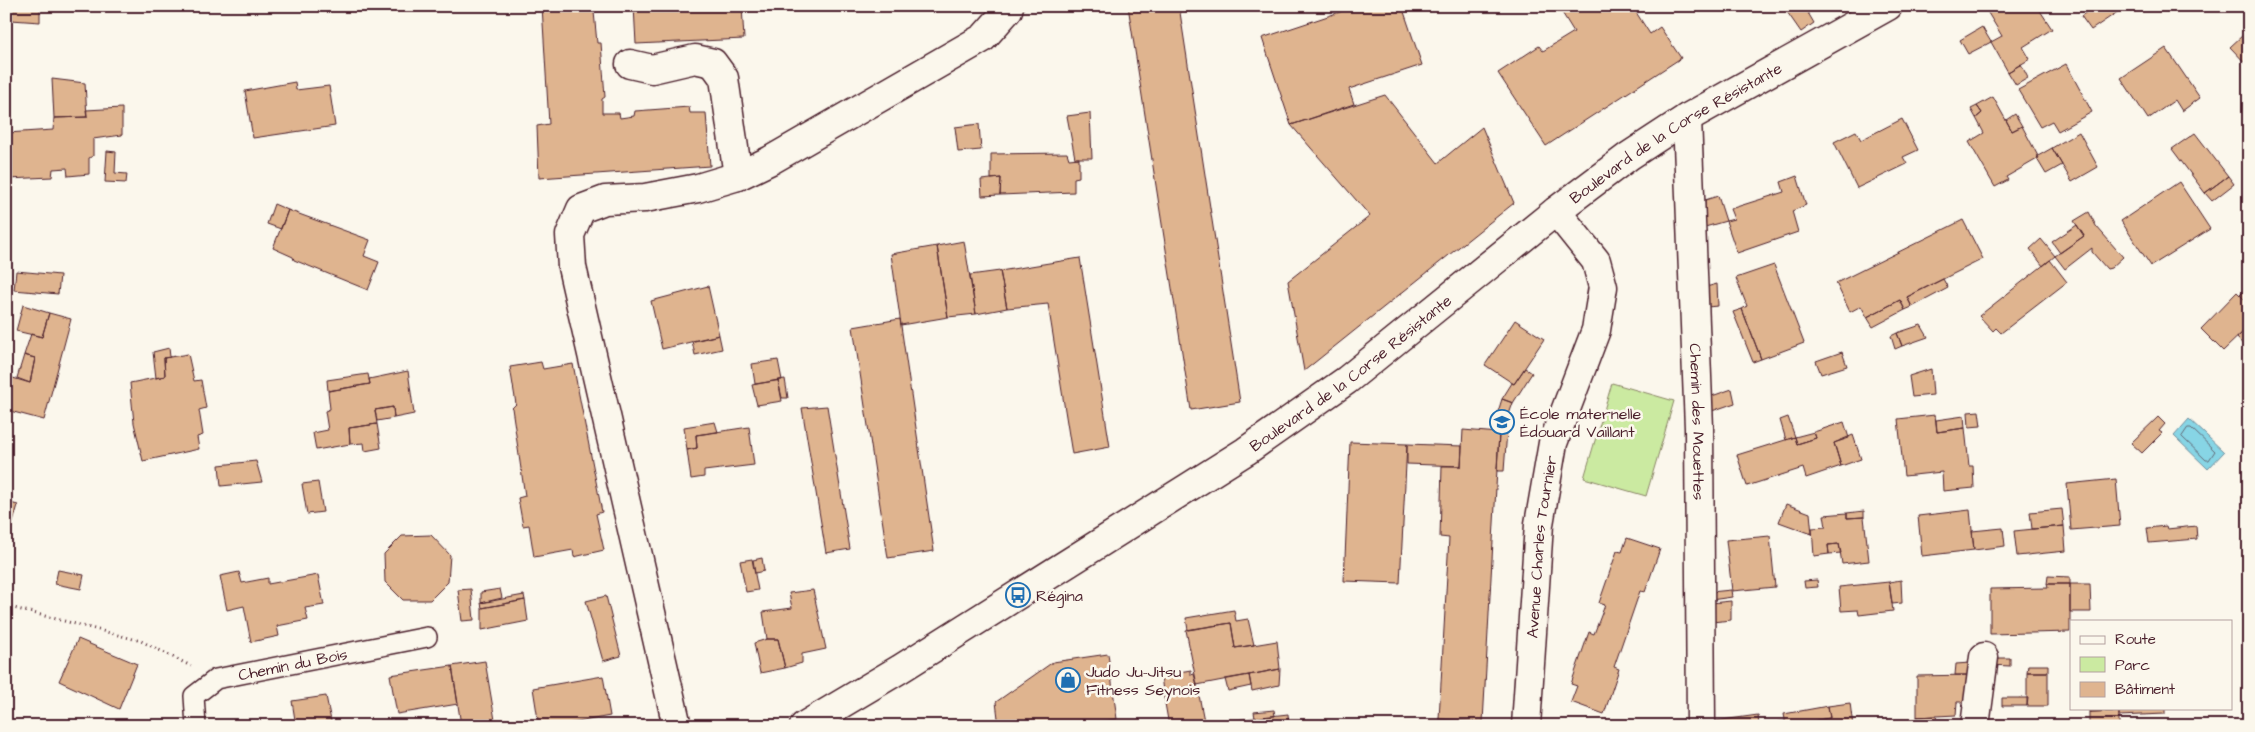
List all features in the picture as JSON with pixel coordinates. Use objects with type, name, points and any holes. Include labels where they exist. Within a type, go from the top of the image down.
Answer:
[{"type":"street","points":[[677,726],[572,267],[570,236],[581,209],[605,200],[646,198],[698,188],[738,176],[771,160],[983,38],[1008,10],[1009,6]]},
{"type":"street","name":"Boulevard de la Corse Résistante","points":[[804,726],[900,669],[1246,450],[1347,380],[1556,211],[1629,156],[1687,118],[1888,6]]},
{"type":"street","points":[[630,64],[652,70],[696,59],[713,63],[724,78],[738,176]]},
{"type":"street","name":"Chemin des Mouettes","points":[[1687,118],[1699,428],[1701,726]]},
{"type":"street","name":"Avenue Charles Tournier","points":[[1526,726],[1539,524],[1553,442],[1596,330],[1603,287],[1596,261],[1556,211]]},
{"type":"street","points":[[1975,726],[1984,657]]},
{"type":"lane","name":"Chemin du Bois","points":[[196,726],[194,696],[216,679],[427,637]]},
{"type":"path","points":[[6,606],[141,640],[216,679]]},
{"type":"green space","points":[[1612,383],[1674,401],[1646,496],[1584,478]]},
{"type":"water","points":[[2189,419],[2224,452],[2208,469],[2174,436]]},
{"type":"building","points":[[11,6],[40,6],[40,22],[11,20]]},
{"type":"building","points":[[542,6],[598,6],[599,11],[594,12],[597,43],[601,43],[605,97],[602,99],[602,113],[619,113],[620,118],[634,116],[635,111],[689,107],[690,113],[706,113],[710,166],[539,178],[537,126],[549,124]]},
{"type":"building","points":[[634,6],[742,6],[744,39],[636,44]]},
{"type":"building","points":[[1128,6],[1179,6],[1240,402],[1191,410]]},
{"type":"building","points":[[1358,6],[1402,6],[1422,65],[1349,89],[1354,104],[1291,125],[1262,38]]},
{"type":"building","points":[[1547,6],[1558,6],[1551,11]]},
{"type":"building","points":[[1558,6],[1632,6],[1650,34],[1660,27],[1681,58],[1546,146],[1498,73],[1539,46],[1543,51],[1574,32]]},
{"type":"building","points":[[1790,6],[1804,6],[1814,23],[1801,32],[1785,9]]},
{"type":"building","points":[[1987,6],[2037,6],[2052,29],[2023,47],[2030,59],[2008,72],[1991,42],[2002,36],[1985,8]]},
{"type":"building","points":[[2095,6],[2120,6],[2122,9],[2091,30],[2081,16]]},
{"type":"building","points":[[2237,6],[2249,6],[2249,13]]},
{"type":"building","points":[[1982,27],[1991,42],[1968,54],[1960,40]]},
{"type":"building","points":[[2243,35],[2249,42],[2249,67],[2230,47]]},
{"type":"building","points":[[2166,48],[2200,98],[2182,111],[2175,100],[2148,119],[2121,78]]},
{"type":"building","points":[[2021,64],[2028,78],[2016,85],[2008,72]]},
{"type":"building","points":[[2066,64],[2092,112],[2058,131],[2052,121],[2040,127],[2018,90]]},
{"type":"building","points":[[52,79],[85,83],[87,117],[54,118]]},
{"type":"building","points":[[295,82],[296,90],[329,86],[335,126],[253,138],[245,91]]},
{"type":"building","points":[[1385,95],[1438,163],[1482,127],[1514,203],[1304,371],[1288,281],[1370,216],[1291,125]]},
{"type":"building","points":[[1993,97],[2012,131],[2022,126],[2039,158],[2006,177],[2008,180],[1995,187],[1969,142],[1984,133],[1976,118],[1982,113],[1977,106]]},
{"type":"building","points":[[1977,106],[1982,113],[1976,118],[1971,109]]},
{"type":"building","points":[[122,108],[122,135],[93,139],[93,156],[89,158],[89,174],[68,176],[67,168],[53,169],[52,177],[8,179],[7,133],[53,130],[54,118],[87,117],[86,110]]},
{"type":"building","points":[[1090,113],[1092,158],[1075,158],[1067,116]]},
{"type":"building","points":[[2015,114],[2022,126],[2012,131],[2006,120]]},
{"type":"building","points":[[1902,119],[1918,150],[1903,157],[1907,164],[1857,188],[1834,142],[1856,131],[1861,140]]},
{"type":"building","points":[[979,124],[981,150],[958,152],[955,127]]},
{"type":"building","points":[[2079,132],[2098,167],[2072,182],[2052,148]]},
{"type":"building","points":[[2195,133],[2228,176],[2205,193],[2172,149]]},
{"type":"building","points":[[2052,148],[2062,165],[2046,174],[2037,159],[2038,156]]},
{"type":"building","points":[[107,151],[116,152],[115,173],[127,174],[126,183],[105,182]]},
{"type":"building","points":[[1067,153],[1069,159],[1079,158],[1079,177],[1074,178],[1074,192],[1000,195],[1001,178],[991,179],[991,154]]},
{"type":"building","points":[[1797,176],[1806,205],[1792,211],[1798,232],[1737,253],[1726,221],[1734,219],[1730,209],[1784,192],[1781,182]]},
{"type":"building","points":[[2228,176],[2234,184],[2212,201],[2205,193]]},
{"type":"building","points":[[1001,178],[1000,195],[982,196],[981,180]]},
{"type":"building","points":[[2179,182],[2210,229],[2151,266],[2121,221]]},
{"type":"building","points":[[1718,196],[1726,221],[1705,227],[1705,200]]},
{"type":"building","points":[[274,204],[288,210],[281,229],[267,224]]},
{"type":"building","points":[[288,210],[370,240],[364,256],[379,262],[368,290],[294,260],[293,257],[273,248]]},
{"type":"building","points":[[2089,212],[2096,226],[2123,257],[2111,268],[2107,269],[2092,252],[2092,248],[2065,269],[2055,256],[2084,236],[2074,221]]},
{"type":"building","points":[[1963,220],[1983,259],[1907,297],[1912,307],[1905,310],[1900,300],[1867,317],[1861,306],[1850,312],[1836,283]]},
{"type":"building","points":[[2077,225],[2084,236],[2060,253],[2052,242]]},
{"type":"building","points":[[2041,239],[2055,256],[2043,266],[2030,249]]},
{"type":"building","points":[[964,241],[976,314],[948,317],[937,246]]},
{"type":"building","points":[[937,246],[948,317],[901,325],[891,254]]},
{"type":"building","points":[[1080,258],[1110,447],[1072,454],[1048,304],[1007,308],[1000,271]]},
{"type":"building","points":[[2050,260],[2067,282],[2001,333],[1996,328],[1993,331],[1979,316]]},
{"type":"building","points":[[1774,265],[1804,343],[1761,359],[1742,309],[1747,306],[1736,278]]},
{"type":"building","points":[[16,271],[60,275],[58,294],[14,290]]},
{"type":"building","points":[[1000,271],[1007,308],[976,314],[970,275]]},
{"type":"building","points":[[1943,279],[1948,288],[1912,307],[1907,297]]},
{"type":"building","points":[[1717,284],[1718,306],[1707,307],[1706,287]]},
{"type":"building","points":[[708,286],[719,335],[662,349],[651,301]]},
{"type":"building","points":[[2249,286],[2249,304],[2240,295]]},
{"type":"building","points":[[2237,292],[2249,304],[2249,326],[2223,351],[2201,329]]},
{"type":"building","points":[[1900,300],[1905,310],[1873,327],[1867,317]]},
{"type":"building","points":[[23,305],[49,313],[42,337],[16,331]]},
{"type":"building","points":[[1742,309],[1761,359],[1753,362],[1733,312]]},
{"type":"building","points":[[49,313],[71,319],[44,420],[6,410],[6,376],[30,383],[35,358],[24,355],[31,334],[42,337]]},
{"type":"building","points":[[900,319],[934,551],[888,558],[853,327]]},
{"type":"building","points":[[1515,320],[1544,339],[1514,384],[1485,365]]},
{"type":"building","points":[[1921,325],[1928,337],[1902,346],[1897,333]]},
{"type":"building","points":[[2249,326],[2249,351],[2237,338]]},
{"type":"building","points":[[1897,333],[1902,346],[1895,349],[1891,336]]},
{"type":"building","points":[[719,335],[722,349],[695,355],[692,341]]},
{"type":"building","points":[[169,348],[170,357],[164,358],[165,376],[156,378],[153,352]]},
{"type":"building","points":[[1842,352],[1847,366],[1821,374],[1816,361]]},
{"type":"building","points":[[188,354],[194,381],[201,380],[206,408],[199,410],[203,435],[197,437],[199,449],[143,461],[134,423],[130,383],[165,376],[164,358]]},
{"type":"building","points":[[24,355],[35,358],[30,383],[17,378]]},
{"type":"building","points":[[778,360],[782,380],[755,384],[752,364]]},
{"type":"building","points":[[541,362],[543,369],[573,364],[602,512],[596,514],[604,550],[574,557],[573,550],[534,557],[529,525],[523,526],[518,498],[525,496],[512,408],[516,404],[510,367]]},
{"type":"building","points":[[1525,368],[1532,373],[1513,403],[1502,399],[1512,383],[1514,384]]},
{"type":"building","points":[[1931,369],[1933,395],[1912,397],[1909,376]]},
{"type":"building","points":[[408,371],[414,414],[394,418],[393,407],[375,410],[377,424],[349,428],[350,444],[316,450],[313,433],[328,430],[325,411],[330,409],[328,391],[370,384],[369,379]]},
{"type":"building","points":[[368,374],[370,384],[328,391],[327,380]]},
{"type":"building","points":[[785,379],[788,398],[782,398],[778,380]]},
{"type":"building","points":[[778,380],[782,401],[757,405],[752,385]]},
{"type":"building","points":[[1732,389],[1735,403],[1709,412],[1709,397]]},
{"type":"building","points":[[1502,399],[1513,403],[1508,417],[1497,415]]},
{"type":"building","points":[[827,406],[850,549],[826,553],[802,408]]},
{"type":"building","points":[[393,407],[394,418],[377,421],[375,410]]},
{"type":"building","points":[[1979,411],[1981,426],[1969,427],[1968,412]]},
{"type":"building","points":[[1497,415],[1508,417],[1504,471],[1497,471],[1499,433],[1495,432]]},
{"type":"building","points":[[1935,415],[1937,432],[1965,428],[1969,466],[1973,466],[1974,488],[1943,491],[1942,472],[1904,476],[1898,419]]},
{"type":"building","points":[[1964,416],[1965,428],[1937,432],[1936,420]]},
{"type":"building","points":[[1788,417],[1795,437],[1786,440],[1780,420]]},
{"type":"building","points":[[2158,417],[2165,424],[2159,431],[2162,433],[2142,453],[2131,443]]},
{"type":"building","points":[[715,422],[718,432],[696,435],[697,448],[687,450],[684,427]]},
{"type":"building","points":[[1844,422],[1849,438],[1834,443],[1841,466],[1806,478],[1803,468],[1747,486],[1737,455],[1795,437],[1797,444],[1816,438],[1814,432]]},
{"type":"building","points":[[377,424],[381,448],[365,451],[364,443],[350,444],[349,428]]},
{"type":"building","points":[[749,427],[754,465],[704,471],[704,477],[691,479],[687,450],[697,448],[696,435]]},
{"type":"building","points":[[1463,430],[1499,433],[1483,722],[1439,719],[1449,538],[1440,537],[1442,466],[1461,466]]},
{"type":"building","points":[[1814,432],[1816,438],[1797,444],[1795,437]]},
{"type":"building","points":[[1853,435],[1861,459],[1841,466],[1834,443]]},
{"type":"building","points":[[1350,442],[1407,444],[1400,583],[1344,581]]},
{"type":"building","points":[[1407,444],[1462,446],[1461,466],[1407,464]]},
{"type":"building","points":[[256,461],[262,482],[221,486],[219,465]]},
{"type":"building","points":[[2116,479],[2120,526],[2071,530],[2067,484]]},
{"type":"building","points":[[318,482],[323,512],[307,514],[302,484]]},
{"type":"building","points":[[6,502],[18,505],[6,547]]},
{"type":"building","points":[[1786,504],[1810,513],[1812,534],[1779,522]]},
{"type":"building","points":[[2062,509],[2064,526],[2032,529],[2030,512]]},
{"type":"building","points":[[1970,510],[1974,550],[1922,556],[1918,516]]},
{"type":"building","points":[[1864,511],[1864,517],[1847,518],[1847,513]]},
{"type":"building","points":[[1847,513],[1847,518],[1864,517],[1869,561],[1842,564],[1839,544],[1828,545],[1829,554],[1814,556],[1812,528],[1826,527],[1824,515]]},
{"type":"building","points":[[2064,526],[2066,551],[2017,556],[2014,531]]},
{"type":"building","points":[[2166,526],[2167,529],[2196,526],[2197,539],[2149,543],[2147,528]]},
{"type":"building","points":[[2003,528],[2005,546],[1974,550],[1972,531]]},
{"type":"building","points":[[431,535],[450,555],[448,582],[430,600],[403,600],[385,582],[384,554],[402,536]]},
{"type":"building","points":[[1770,536],[1775,587],[1732,591],[1726,540]]},
{"type":"building","points":[[1627,538],[1660,549],[1645,592],[1640,591],[1614,667],[1619,669],[1604,714],[1571,702],[1577,686],[1571,684],[1589,632],[1594,634],[1605,605],[1599,603],[1617,551],[1622,552]]},
{"type":"building","points":[[1839,544],[1841,553],[1829,554],[1828,545]]},
{"type":"building","points":[[762,558],[764,571],[755,573],[753,560]]},
{"type":"building","points":[[752,559],[758,590],[746,592],[740,561]]},
{"type":"building","points":[[58,570],[84,575],[81,589],[55,584]]},
{"type":"building","points":[[239,572],[242,583],[268,578],[268,584],[318,575],[324,605],[305,608],[308,620],[277,626],[279,636],[251,642],[244,606],[227,610],[220,576]]},
{"type":"building","points":[[2048,576],[2070,577],[2070,584],[2047,584]]},
{"type":"building","points":[[1817,580],[1818,587],[1805,588],[1804,581]]},
{"type":"building","points":[[1901,580],[1902,603],[1892,604],[1889,582]]},
{"type":"building","points":[[1889,582],[1893,611],[1859,615],[1858,610],[1841,611],[1839,587]]},
{"type":"building","points":[[2047,584],[2070,584],[2070,632],[1990,634],[1990,589],[2048,588]]},
{"type":"building","points":[[2070,584],[2090,584],[2091,612],[2070,612]]},
{"type":"building","points":[[471,589],[474,620],[462,621],[458,590]]},
{"type":"building","points":[[500,589],[502,598],[481,603],[481,592]]},
{"type":"building","points":[[813,590],[826,649],[802,654],[802,663],[785,668],[778,639],[767,639],[763,612],[792,608],[789,593]]},
{"type":"building","points":[[1731,590],[1732,597],[1711,600],[1711,592]]},
{"type":"building","points":[[524,595],[525,600],[482,608],[481,603]]},
{"type":"building","points":[[606,596],[621,656],[603,661],[586,601]]},
{"type":"building","points":[[525,600],[528,621],[482,630],[482,608]]},
{"type":"building","points":[[1731,601],[1731,620],[1712,622],[1711,603]]},
{"type":"building","points":[[1234,610],[1236,621],[1248,619],[1254,645],[1235,648],[1231,623],[1188,630],[1186,618]]},
{"type":"building","points":[[1231,623],[1235,648],[1277,641],[1280,669],[1197,685],[1186,630]]},
{"type":"building","points":[[78,639],[137,664],[119,709],[59,681]]},
{"type":"building","points":[[767,639],[778,639],[785,668],[760,673],[754,643]]},
{"type":"building","points":[[1108,654],[1117,719],[1073,726],[999,726],[996,702],[1053,662]]},
{"type":"building","points":[[1989,658],[2010,658],[2010,666],[1990,665]]},
{"type":"building","points":[[485,661],[495,720],[461,725],[452,666]]},
{"type":"building","points":[[1970,663],[1969,675],[1955,675],[1956,664]]},
{"type":"building","points":[[2028,665],[2048,665],[2048,672],[2027,672]]},
{"type":"building","points":[[452,666],[458,704],[397,714],[390,675]]},
{"type":"building","points":[[1280,669],[1279,685],[1252,691],[1249,675]]},
{"type":"building","points":[[1191,670],[1191,675],[1194,674],[1197,685],[1163,692],[1161,675]]},
{"type":"building","points":[[2027,672],[2048,672],[2048,706],[2027,706]]},
{"type":"building","points":[[1249,675],[1251,686],[1228,691],[1225,679]]},
{"type":"building","points":[[1969,675],[1969,702],[1957,702],[1956,715],[1917,717],[1917,676]]},
{"type":"building","points":[[603,676],[610,716],[556,726],[539,726],[533,688]]},
{"type":"building","points":[[1197,685],[1204,721],[1169,726],[1163,692]]},
{"type":"building","points":[[326,696],[332,726],[287,726],[286,721],[295,720],[292,701]]},
{"type":"building","points":[[2002,698],[2028,698],[2027,706],[2002,706]]},
{"type":"building","points":[[1850,703],[1853,726],[1786,726],[1830,718],[1828,706]]},
{"type":"building","points":[[1828,706],[1830,718],[1786,725],[1784,714]]},
{"type":"building","points":[[1274,710],[1275,716],[1255,718],[1254,712]]},
{"type":"building","points":[[2089,710],[2165,710],[2165,714],[2119,716],[2119,711],[2089,712]]},
{"type":"building","points":[[2119,711],[2119,726],[2089,726],[2089,712]]},
{"type":"building","points":[[1288,714],[1289,726],[1235,726],[1235,720]]},
{"type":"building","points":[[1758,715],[1759,726],[1715,726],[1715,721]]},
{"type":"building","points":[[1936,716],[1938,726],[1918,726],[1917,717]]},
{"type":"building","points":[[495,720],[496,726],[461,725]]},
{"type":"building","points":[[1204,721],[1205,726],[1179,726]]},
{"type":"building","points":[[1785,721],[1786,726],[1774,726],[1774,723]]},
{"type":"place","name":"École maternelle Édouard Vaillant","points":[[1502,422]]},
{"type":"place","name":"Régina","points":[[1018,595]]},
{"type":"place","name":"Judo Ju-Jitsu Fitness Seynois","points":[[1068,680]]}]
